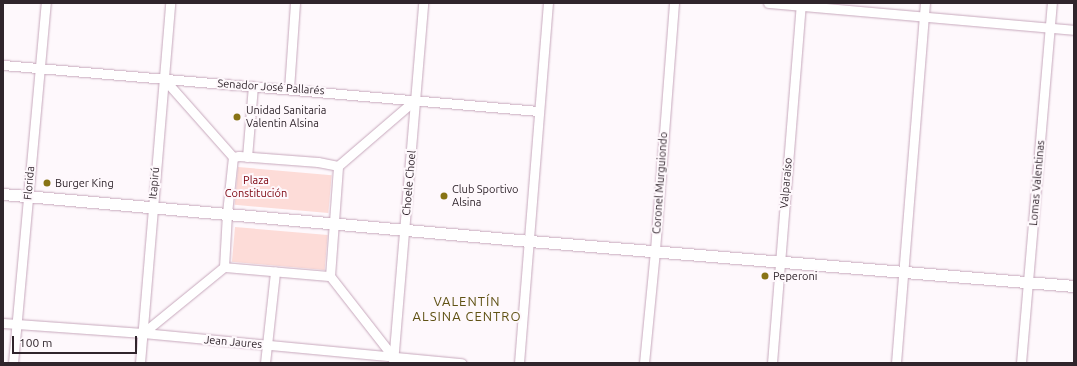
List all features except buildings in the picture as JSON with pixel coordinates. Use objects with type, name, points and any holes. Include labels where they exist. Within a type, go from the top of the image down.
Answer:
[{"type":"street","name":"Florida","points":[[13,363],[46,3]]},
{"type":"street","name":"Itapirú","points":[[140,363],[170,3]]},
{"type":"street","points":[[289,89],[295,3]]},
{"type":"street","name":"Choele Choel","points":[[394,360],[424,3]]},
{"type":"street","points":[[519,363],[548,3]]},
{"type":"street","name":"Coronel Murguiondo","points":[[644,363],[655,250],[674,3]]},
{"type":"street","points":[[768,3],[801,4],[1074,30]]},
{"type":"street","points":[[896,363],[925,3]]},
{"type":"street","name":"Lomas Valentinas","points":[[1022,363],[1052,3]]},
{"type":"street","name":"Valparaíso","points":[[772,363],[779,261],[801,4]]},
{"type":"street","name":"Senador José Pallarés","points":[[3,65],[539,111]]},
{"type":"street","points":[[164,79],[233,157],[227,213],[224,267]]},
{"type":"street","points":[[247,157],[253,86]]},
{"type":"street","points":[[394,360],[330,276],[338,166],[416,100]]},
{"type":"street","points":[[233,157],[333,164],[338,166]]},
{"type":"street","points":[[3,194],[530,241],[655,250],[1074,286]]},
{"type":"street","points":[[143,333],[224,267],[330,276]]},
{"type":"street","points":[[266,363],[275,272]]},
{"type":"street","name":"Jean Jaures","points":[[3,323],[143,333],[267,345],[394,360],[462,363]]},
{"type":"green space","name":"Plaza Constitución","points":[[238,167],[332,175],[328,213],[235,205]]},
{"type":"green space","name":"Plaza Constitución","points":[[235,227],[328,235],[325,270],[232,262]]},
{"type":"place","name":"Unidad Sanitaria Valentin Alsina","points":[[237,117]]},
{"type":"place","name":"Burger King","points":[[47,183]]},
{"type":"place","name":"Club Sportivo Alsina","points":[[444,196]]},
{"type":"place","name":"Peperoni","points":[[765,276]]},
{"type":"district","name":"VALENTÍN ALSINA CENTRO","points":[[467,310]]}]
